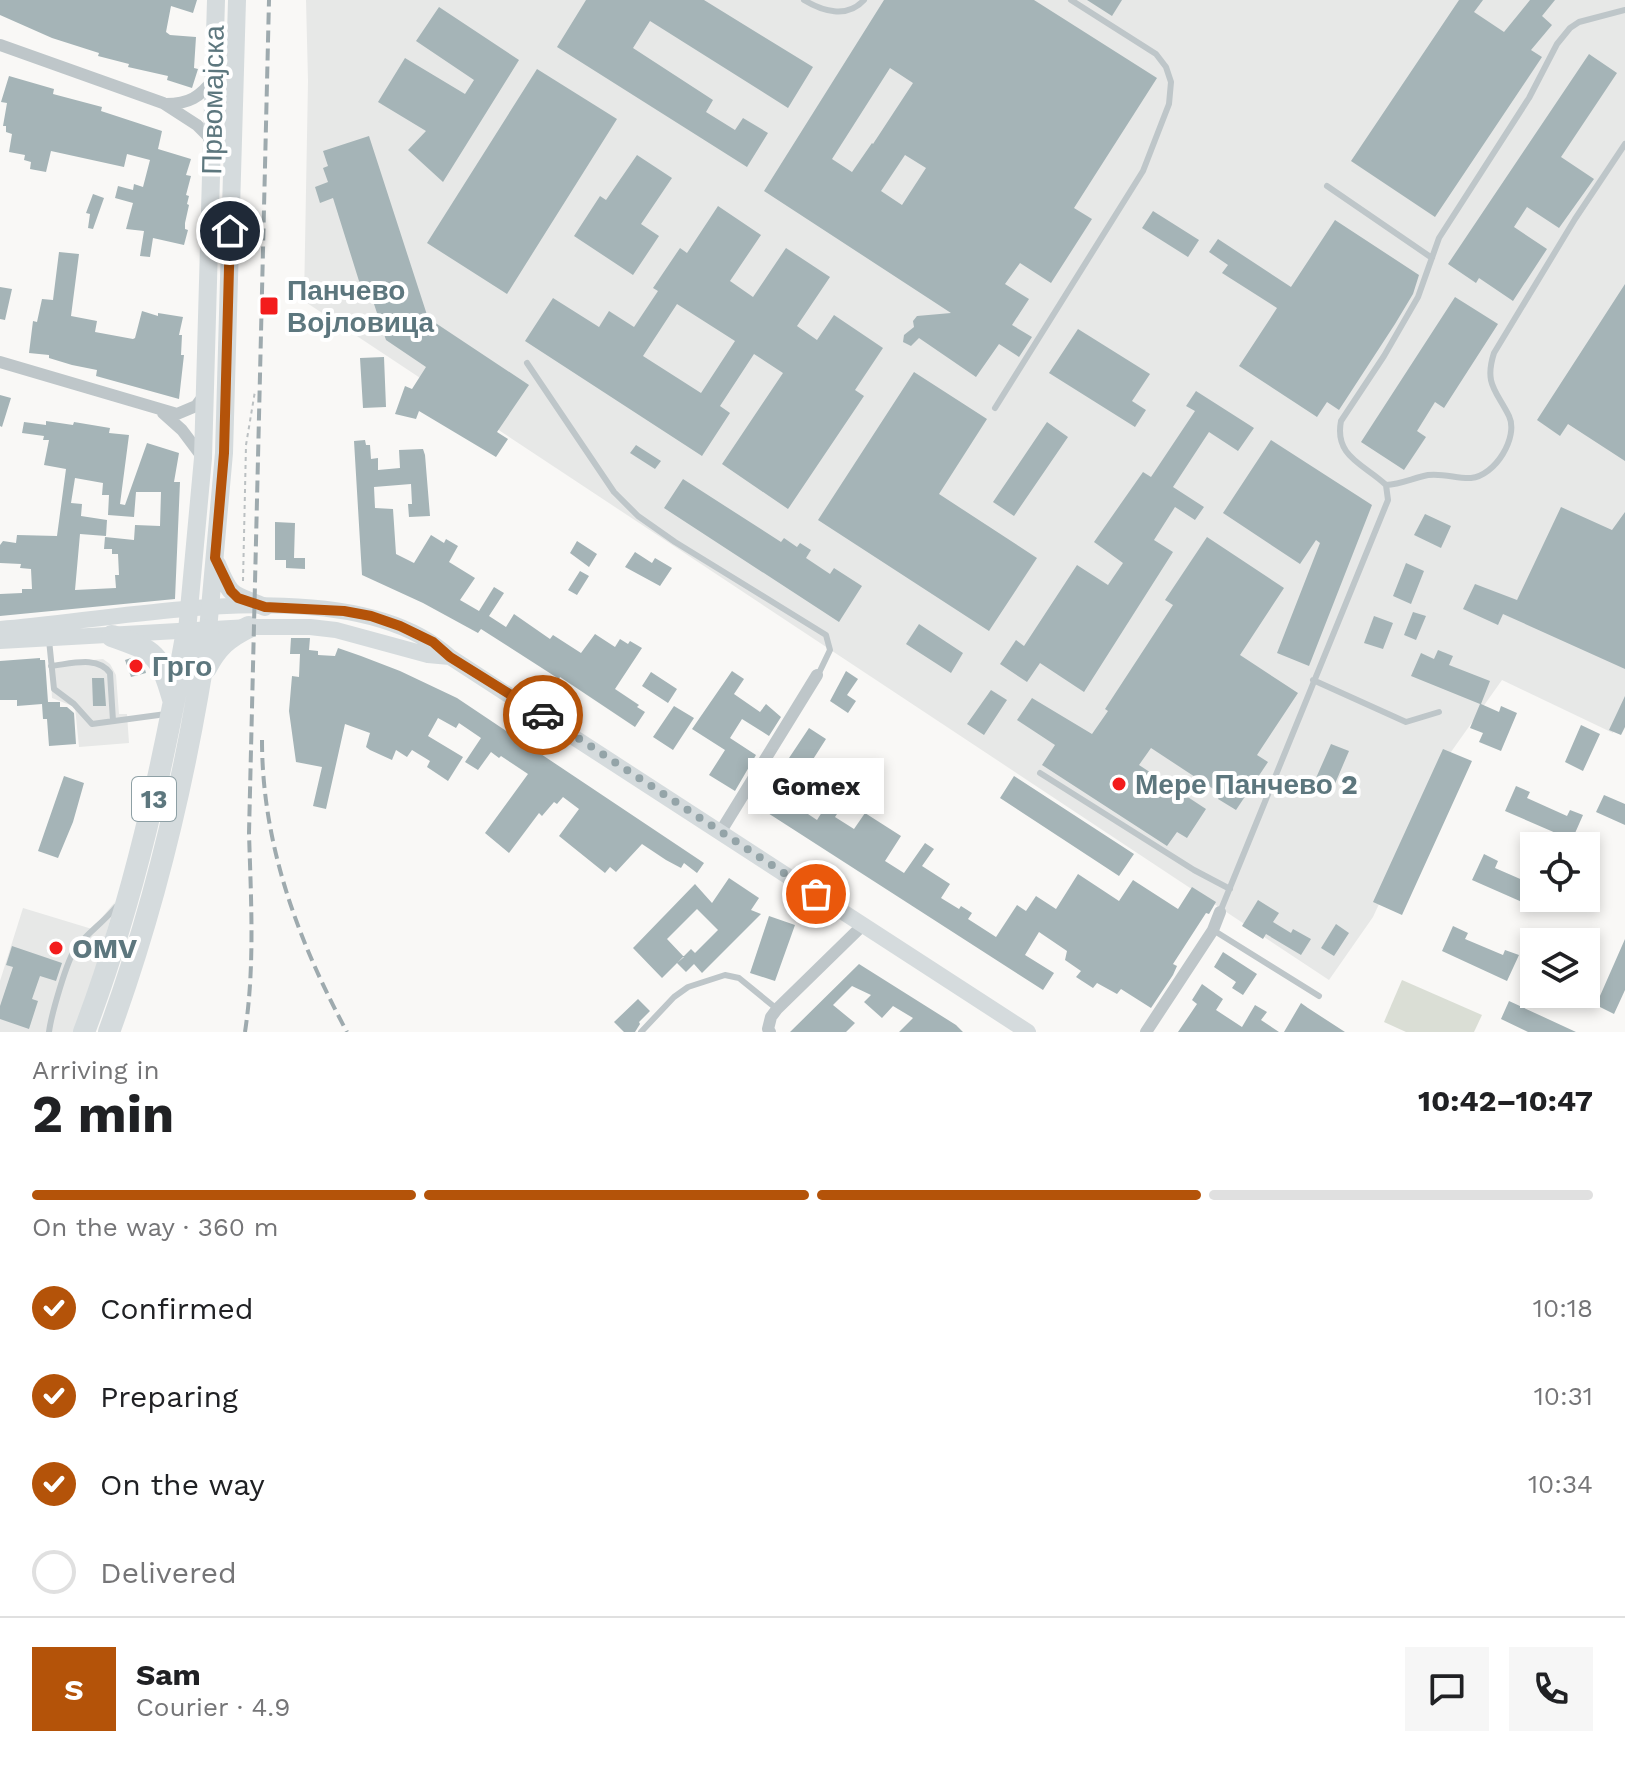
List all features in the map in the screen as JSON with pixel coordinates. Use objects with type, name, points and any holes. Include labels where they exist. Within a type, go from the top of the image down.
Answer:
[{"type":"highway","points":[[201,676],[221,644],[249,627]]},
{"type":"highway","name":"13","points":[[109,1032],[152,898],[180,775],[201,676],[198,630]]},
{"type":"highway","name":"13","points":[[84,1032],[110,960],[152,805],[173,709],[198,630]]},
{"type":"highway","points":[[112,636],[145,648],[158,659],[173,709]]},
{"type":"main road","name":"Првомајска","points":[[198,630],[190,608],[203,458],[216,0]]},
{"type":"main road","name":"Првомајска","points":[[198,630],[211,607],[224,453],[237,0]]},
{"type":"main road","points":[[215,558],[235,595],[265,607]]},
{"type":"street","points":[[0,45],[163,103],[197,125],[213,141]]},
{"type":"street","points":[[163,103],[190,101],[202,95],[214,79]]},
{"type":"street","points":[[0,362],[177,414],[196,406],[205,394]]},
{"type":"street","points":[[161,410],[182,430],[203,458]]},
{"type":"street","points":[[0,629],[211,607],[320,608],[371,616],[400,626],[433,642],[450,657],[1028,1032]]},
{"type":"street","points":[[0,641],[249,627],[310,627],[336,630],[428,655],[450,657]]},
{"type":"street","points":[[721,831],[817,675]]},
{"type":"street","points":[[1146,1032],[1213,930],[1220,912]]},
{"type":"street","points":[[770,1032],[771,1017],[777,1009],[863,925]]},
{"type":"lane","points":[[804,0],[832,12],[847,11],[864,0]]},
{"type":"lane","points":[[995,408],[1143,171],[1169,104],[1171,82],[1166,67],[1156,54],[1071,0]]},
{"type":"lane","points":[[1619,0],[1624,10],[1579,22],[1557,44],[1529,98],[1439,238],[1418,297],[1341,421],[1339,433],[1346,454],[1386,485],[1401,484],[1428,475],[1478,476],[1499,458],[1509,441],[1512,428],[1510,417],[1490,381],[1489,368],[1494,353],[1575,219],[1625,144]]},
{"type":"lane","points":[[1327,186],[1432,258]]},
{"type":"lane","points":[[527,363],[614,492],[638,516],[826,635],[830,650],[817,675]]},
{"type":"lane","points":[[1220,912],[1388,500],[1386,485]]},
{"type":"lane","points":[[49,640],[54,689],[74,704],[92,724],[173,709]]},
{"type":"lane","points":[[51,666],[89,662],[107,668],[110,673],[113,721]]},
{"type":"lane","points":[[1313,680],[1406,722],[1439,712]]},
{"type":"lane","points":[[1040,773],[1194,870],[1230,889]]},
{"type":"lane","points":[[49,1032],[50,1020],[74,949],[102,925],[129,892]]},
{"type":"lane","points":[[1213,930],[1319,996]]},
{"type":"lane","points":[[641,1032],[674,997],[688,987],[725,975],[739,978],[777,1009]]},
{"type":"path","points":[[235,595],[243,585],[246,445],[255,391]]},
{"type":"shaded area","points":[[306,0],[1625,0],[1625,707],[1613,733],[1502,680],[1446,759],[1373,917],[1329,980],[304,301],[308,81]]},
{"type":"shaded area","points":[[103,659],[116,675],[119,714],[127,714],[129,743],[79,747],[75,707],[52,698],[50,664]]},
{"type":"shaded area","name":"OMV","points":[[115,902],[74,1032],[0,1032],[0,981],[23,908],[92,929]]},
{"type":"shaded area","points":[[1402,980],[1482,1015],[1474,1032],[1406,1032],[1384,1022]]},
{"type":"building","points":[[0,0],[197,0],[193,13],[171,6],[166,32],[196,37],[194,68],[198,69],[192,88],[167,80],[168,76],[98,56],[99,53],[52,38],[0,15]]},
{"type":"building","points":[[586,0],[704,0],[813,67],[788,108],[650,21],[633,48],[713,100],[706,112],[735,130],[743,118],[768,133],[747,167],[557,47]]},
{"type":"building","points":[[884,0],[1034,0],[1157,78],[1074,208],[1092,219],[1051,283],[1020,263],[1005,284],[1029,299],[1012,325],[1032,337],[1019,357],[999,344],[976,377],[919,338],[911,346],[903,342],[904,335],[914,327],[913,321],[917,316],[951,313],[764,191]],"holes":[[[890,68],[913,83],[852,172],[832,159]],[[905,155],[926,168],[902,205],[881,191]]]},
{"type":"building","points":[[1087,0],[1122,0],[1112,16]]},
{"type":"building","points":[[1459,0],[1483,0],[1474,12],[1504,32],[1530,0],[1555,0],[1542,16],[1552,25],[1531,50],[1542,57],[1435,217],[1351,161]]},
{"type":"building","points":[[439,7],[519,60],[443,182],[408,150],[426,131],[378,102],[405,58],[465,94],[474,80],[416,41]]},
{"type":"building","points":[[1589,54],[1617,73],[1561,157],[1594,179],[1559,228],[1527,207],[1514,227],[1547,249],[1513,301],[1479,278],[1476,283],[1448,264]]},
{"type":"building","points":[[537,69],[617,119],[507,294],[427,243]]},
{"type":"building","points":[[9,76],[54,89],[53,94],[102,107],[101,111],[162,131],[158,149],[191,159],[186,175],[191,176],[186,195],[189,196],[189,205],[185,229],[188,230],[184,245],[153,238],[150,257],[140,256],[144,231],[126,229],[133,203],[115,198],[118,186],[133,190],[134,184],[143,187],[150,160],[127,154],[124,167],[51,151],[46,172],[30,169],[31,162],[24,160],[25,155],[9,152],[12,134],[6,132],[6,126],[3,126],[7,103],[1,102]]},
{"type":"building","points":[[369,136],[428,318],[529,385],[497,432],[508,439],[496,457],[419,411],[416,419],[395,414],[405,386],[412,389],[426,367],[386,340],[369,289],[363,291],[359,281],[333,198],[320,203],[315,187],[328,182],[323,168],[328,166],[323,151]]},
{"type":"building","points":[[637,155],[672,178],[641,224],[659,236],[633,275],[574,236],[600,196],[606,200]]},
{"type":"building","points":[[93,194],[104,198],[93,229],[88,228],[90,214],[86,213]]},
{"type":"building","points":[[718,206],[761,235],[730,281],[753,297],[786,248],[830,277],[797,326],[817,340],[834,315],[883,348],[855,390],[864,396],[788,509],[722,464],[783,373],[754,354],[720,406],[730,413],[702,456],[525,341],[553,298],[599,327],[609,311],[634,327],[658,291],[653,288],[680,248],[687,253]],"holes":[[[677,304],[735,341],[701,393],[643,356]]]},
{"type":"building","points":[[1153,211],[1199,240],[1188,257],[1142,228]]},
{"type":"building","points":[[1335,220],[1419,275],[1413,294],[1339,410],[1327,402],[1317,417],[1239,366],[1277,308],[1222,273],[1228,265],[1209,252],[1218,239],[1291,287]]},
{"type":"building","points":[[59,252],[79,254],[71,316],[97,321],[95,332],[133,339],[142,311],[158,316],[158,313],[183,317],[179,335],[182,335],[181,355],[184,355],[179,399],[96,376],[97,370],[49,358],[49,355],[29,353],[33,321],[37,322],[42,299],[53,300]]},
{"type":"building","points":[[1625,284],[1625,461],[1568,424],[1560,436],[1537,420]]},
{"type":"building","points":[[0,287],[12,289],[5,320],[0,319]]},
{"type":"building","points":[[1455,297],[1498,324],[1444,408],[1435,402],[1417,431],[1426,437],[1404,470],[1361,442]]},
{"type":"building","points":[[1078,329],[1150,374],[1132,401],[1146,410],[1135,427],[1049,373]]},
{"type":"building","points":[[384,357],[386,407],[363,408],[360,358]]},
{"type":"building","points":[[914,372],[987,419],[939,494],[1037,558],[989,631],[818,520]]},
{"type":"building","points":[[1196,391],[1254,428],[1238,451],[1209,432],[1173,487],[1204,507],[1195,520],[1175,507],[1154,540],[1173,552],[1084,692],[1040,663],[1027,682],[1000,664],[1016,640],[1024,646],[1077,565],[1108,585],[1123,563],[1094,542],[1143,472],[1151,477],[1195,411],[1186,406]]},
{"type":"building","points":[[0,395],[11,398],[2,427],[0,426]]},
{"type":"building","points":[[46,421],[73,425],[74,422],[110,428],[109,433],[129,435],[120,504],[125,505],[147,443],[179,453],[174,482],[180,482],[175,599],[0,616],[0,594],[22,593],[22,589],[32,589],[31,569],[20,568],[21,564],[0,563],[0,545],[3,541],[16,543],[17,535],[57,536],[66,469],[44,465],[49,440],[43,440],[44,436],[22,433],[24,422],[46,425]],"holes":[[[75,478],[103,483],[102,495],[109,495],[108,515],[134,517],[136,492],[161,492],[160,526],[135,525],[134,540],[105,537],[104,549],[112,549],[112,554],[118,554],[116,588],[75,590],[80,534],[106,536],[107,520],[81,516],[82,504],[71,503]]]},
{"type":"building","points":[[1047,422],[1068,437],[1014,516],[993,502]]},
{"type":"building","points":[[365,440],[366,445],[370,445],[371,459],[378,458],[378,470],[400,468],[399,450],[423,449],[425,455],[430,516],[409,517],[411,484],[374,487],[375,508],[393,509],[396,554],[414,563],[431,535],[444,543],[446,539],[458,546],[449,562],[475,578],[460,600],[479,611],[494,587],[504,593],[489,616],[506,627],[514,614],[550,639],[553,635],[581,653],[595,634],[615,647],[620,639],[642,648],[615,689],[645,712],[635,727],[481,629],[478,633],[362,575],[354,441]]},
{"type":"building","points":[[1271,440],[1372,505],[1309,666],[1277,653],[1320,543],[1316,540],[1300,564],[1223,513]]},
{"type":"building","points":[[636,445],[661,461],[655,469],[630,453]]},
{"type":"building","points":[[683,479],[781,542],[784,538],[797,547],[800,543],[811,550],[806,558],[830,574],[834,568],[862,586],[839,622],[664,508]]},
{"type":"building","points":[[1561,507],[1612,530],[1625,512],[1625,669],[1503,614],[1498,625],[1463,609],[1475,584],[1517,600]]},
{"type":"building","points":[[1425,514],[1451,526],[1441,548],[1414,535]]},
{"type":"building","points":[[275,522],[295,523],[294,558],[305,558],[305,569],[286,568],[286,560],[275,560]]},
{"type":"building","points":[[1207,537],[1284,588],[1240,655],[1298,693],[1257,755],[1268,762],[1236,810],[1218,799],[1221,794],[1151,748],[1139,765],[1206,809],[1187,838],[1177,832],[1167,846],[1042,765],[1055,745],[1017,720],[1032,698],[1092,734],[1173,605],[1165,600]]},
{"type":"building","points":[[577,541],[597,554],[589,567],[570,553]]},
{"type":"building","points":[[635,552],[652,563],[655,558],[672,568],[660,586],[625,567]]},
{"type":"building","points":[[1406,563],[1424,571],[1411,604],[1393,596]]},
{"type":"building","points":[[580,571],[589,576],[577,595],[568,590]]},
{"type":"building","points":[[1413,612],[1426,616],[1416,640],[1404,635]]},
{"type":"building","points":[[1374,616],[1393,623],[1383,649],[1364,643]]},
{"type":"building","points":[[919,624],[963,653],[951,673],[906,644]]},
{"type":"building","points":[[291,638],[310,638],[309,650],[318,651],[318,655],[335,656],[338,648],[361,656],[457,698],[704,863],[697,873],[684,863],[681,868],[642,844],[616,872],[610,867],[605,873],[559,836],[579,809],[563,797],[542,816],[539,813],[509,853],[485,833],[528,774],[491,752],[478,770],[465,762],[481,738],[459,723],[456,728],[438,718],[428,736],[463,757],[448,781],[427,767],[430,761],[412,750],[407,757],[396,750],[392,760],[370,750],[366,747],[370,733],[345,724],[326,809],[313,806],[322,767],[296,762],[289,711],[292,676],[299,677],[300,654],[290,654]]},
{"type":"building","points":[[1438,650],[1453,656],[1449,665],[1490,681],[1481,704],[1499,712],[1501,706],[1517,713],[1501,751],[1479,742],[1483,733],[1470,728],[1480,704],[1411,676],[1421,653],[1434,659]]},
{"type":"building","points":[[131,658],[144,666],[146,673],[131,677],[125,660]]},
{"type":"building","points":[[45,660],[48,702],[60,702],[60,707],[67,707],[74,713],[76,744],[49,746],[47,719],[43,719],[42,704],[17,706],[17,700],[0,700],[0,661]]},
{"type":"building","points":[[732,671],[744,679],[734,694],[760,712],[766,704],[781,717],[769,736],[742,719],[730,738],[756,755],[735,791],[709,775],[725,750],[692,729]]},
{"type":"building","points":[[846,671],[858,679],[847,695],[856,701],[848,713],[830,701]]},
{"type":"building","points":[[651,672],[677,689],[668,703],[642,686]]},
{"type":"building","points":[[92,678],[104,678],[106,706],[93,706]]},
{"type":"building","points":[[991,690],[1007,700],[984,735],[967,724]]},
{"type":"building","points":[[1625,696],[1625,727],[1621,735],[1609,730]]},
{"type":"building","points":[[674,706],[694,718],[673,750],[653,737]]},
{"type":"building","points":[[1581,725],[1600,734],[1583,771],[1565,762]]},
{"type":"building","points":[[809,728],[826,739],[787,800],[817,820],[839,785],[851,793],[835,817],[854,829],[865,813],[901,836],[885,861],[904,873],[925,843],[934,849],[922,866],[950,884],[941,898],[972,913],[968,919],[996,937],[1017,905],[1026,911],[1036,896],[1056,909],[1078,874],[1119,901],[1133,880],[1178,909],[1192,887],[1216,902],[1173,964],[1177,966],[1173,975],[1151,1008],[1121,989],[1117,994],[1097,983],[1093,988],[1076,977],[1081,971],[1065,960],[1067,951],[1039,932],[1025,955],[1054,973],[1043,990],[757,806]]},
{"type":"building","points":[[1331,744],[1349,751],[1334,786],[1316,778]]},
{"type":"building","points":[[1443,749],[1472,761],[1402,915],[1373,902]]},
{"type":"building","points":[[64,776],[84,783],[58,858],[38,851]]},
{"type":"building","points":[[1014,776],[1134,854],[1119,876],[1000,798]]},
{"type":"building","points":[[1516,786],[1530,792],[1527,798],[1567,816],[1570,810],[1583,815],[1576,832],[1554,832],[1505,811]]},
{"type":"building","points":[[1604,795],[1625,804],[1625,825],[1596,812]]},
{"type":"building","points":[[1484,854],[1498,861],[1495,868],[1520,879],[1520,901],[1472,880]]},
{"type":"building","points":[[729,878],[759,898],[751,910],[761,914],[702,973],[694,964],[686,972],[677,963],[662,978],[633,948],[695,884],[712,903]],"holes":[[[697,909],[718,930],[695,953],[691,949],[684,956],[667,939]]]},
{"type":"building","points":[[1258,900],[1279,913],[1273,922],[1291,933],[1293,929],[1311,939],[1301,955],[1266,934],[1263,939],[1242,926]]},
{"type":"building","points":[[769,916],[795,925],[775,981],[750,973]]},
{"type":"building","points":[[1336,924],[1349,933],[1334,956],[1321,948]]},
{"type":"building","points":[[1453,926],[1468,933],[1465,939],[1503,955],[1505,950],[1519,955],[1507,981],[1442,951]]},
{"type":"building","points":[[1625,939],[1625,990],[1614,1014],[1600,1007],[1600,996]]},
{"type":"building","points":[[12,946],[62,963],[56,981],[40,976],[32,999],[38,1001],[29,1029],[0,1019],[0,1006],[13,967],[6,965]]},
{"type":"building","points":[[1223,952],[1257,974],[1243,995],[1232,988],[1236,982],[1214,967]]},
{"type":"building","points":[[859,964],[963,1032],[899,1032],[913,1018],[893,1006],[882,1018],[864,1002],[871,995],[852,986],[833,1005],[855,1023],[846,1032],[790,1032]]},
{"type":"building","points":[[1202,984],[1223,999],[1216,1010],[1242,1027],[1255,1005],[1267,1012],[1261,1020],[1279,1032],[1178,1032],[1197,1004],[1192,1000]]},
{"type":"building","points":[[638,999],[650,1011],[639,1022],[635,1032],[624,1032],[614,1022]]},
{"type":"building","points":[[1509,1001],[1576,1032],[1528,1032],[1501,1019]]},
{"type":"building","points":[[1301,1003],[1308,1008],[1345,1032],[1284,1032]]},
{"type":"railway","points":[[245,1032],[251,958],[249,833],[269,0]]},
{"type":"railway","points":[[262,740],[268,817],[286,891],[313,963],[347,1032]]},
{"type":"way so far","points":[[543,715],[816,894]]},
{"type":"place","name":"Панчево Војловица","points":[[269,306]]},
{"type":"place","name":"Грго","points":[[136,666]]},
{"type":"place","name":"Мере Панчево 2","points":[[1119,784]]},
{"type":"place","name":"Gomex","points":[[816,894]]},
{"type":"place","name":"OMV","points":[[56,948]]},
{"type":"route","points":[[230,231],[224,453],[215,558],[231,591],[238,598],[265,607],[344,611],[400,626],[433,642],[450,657],[543,715]]}]
